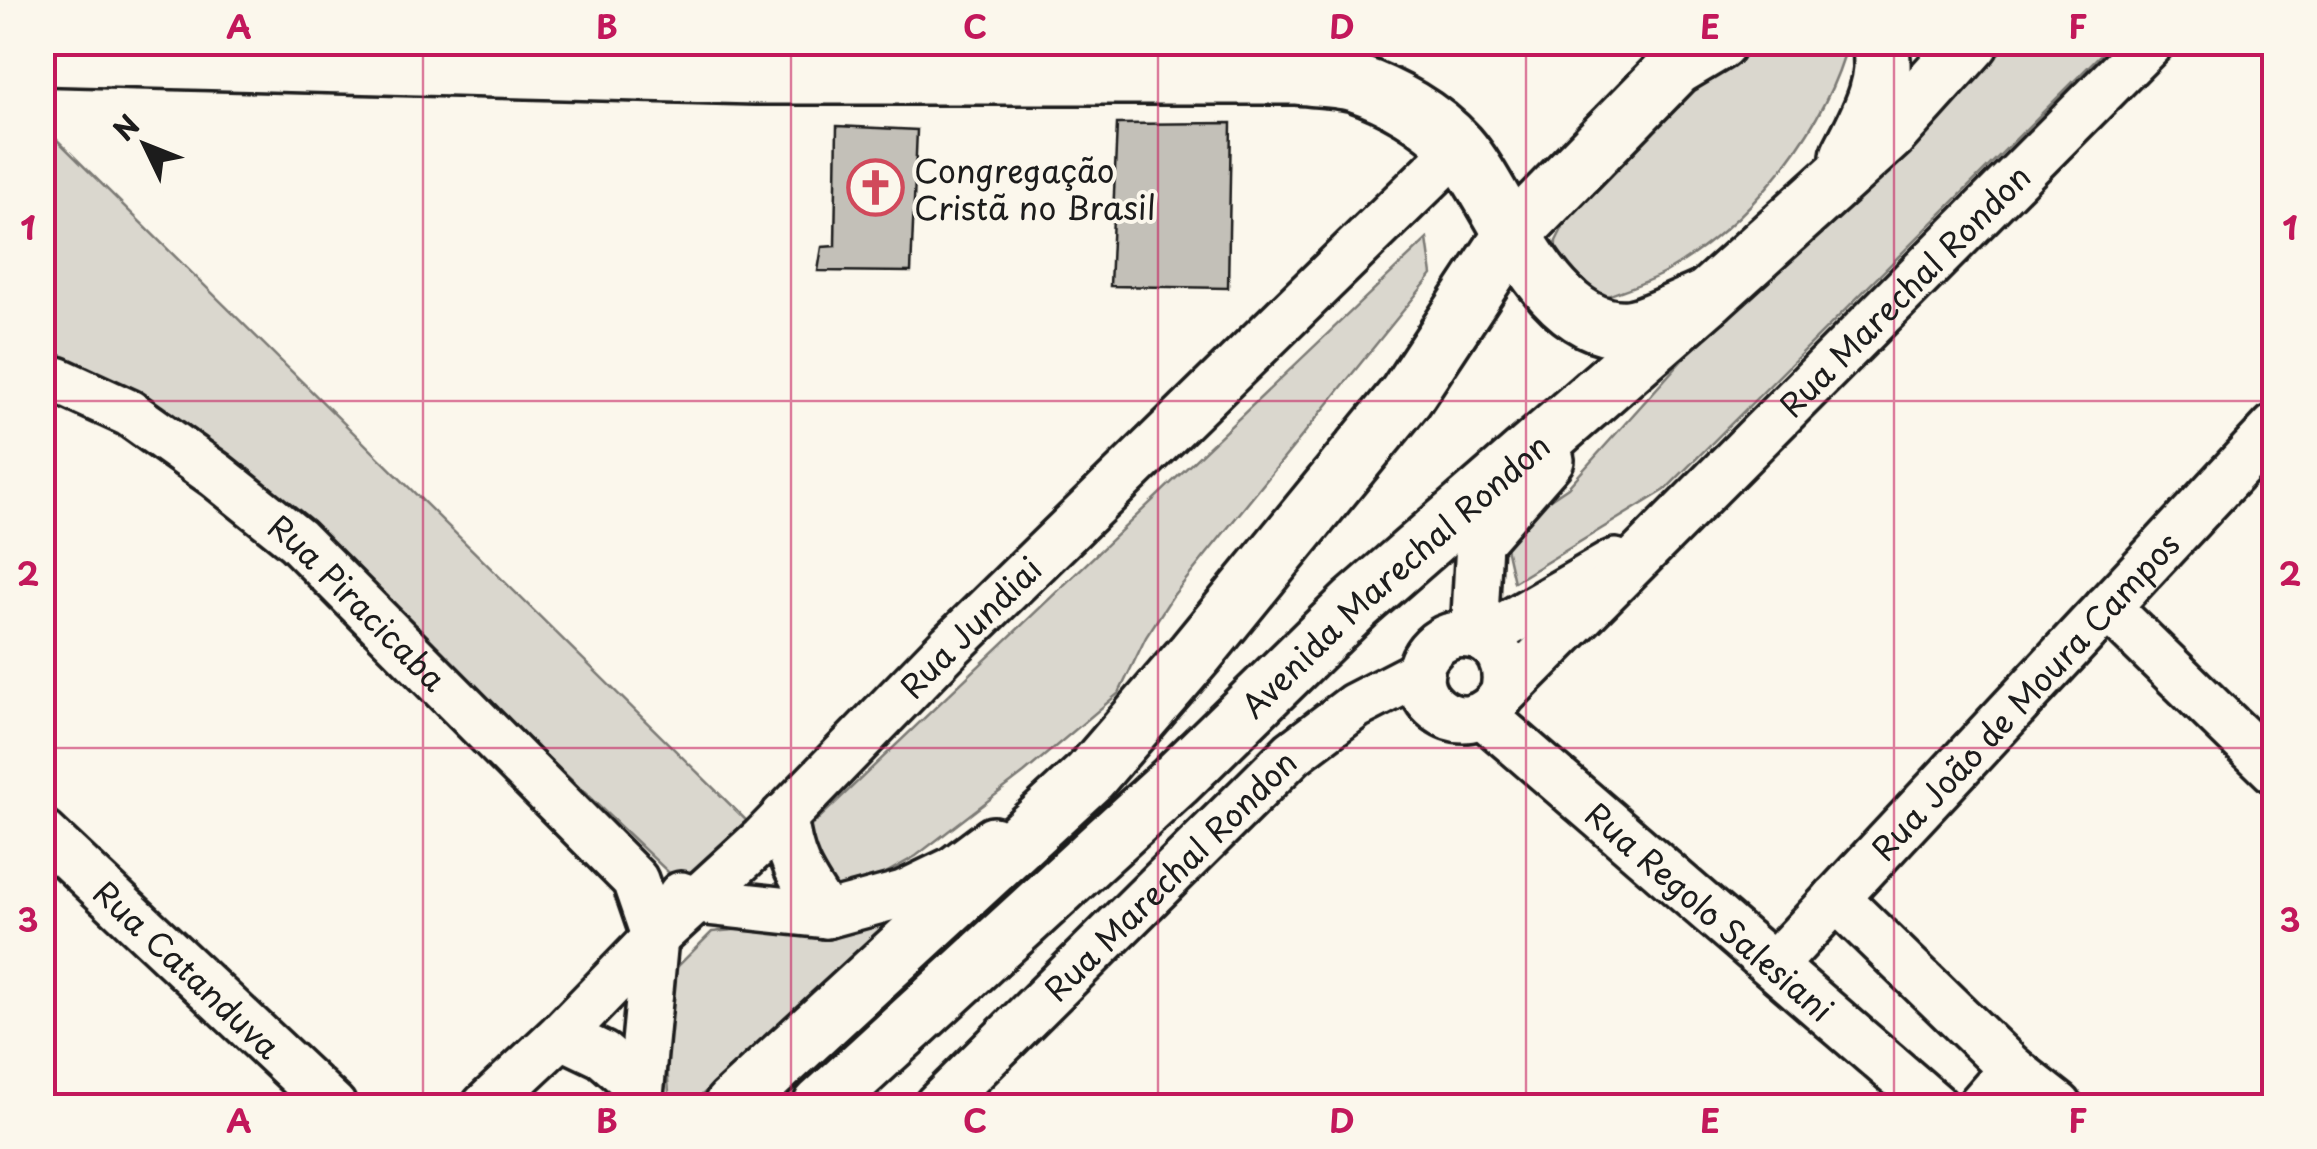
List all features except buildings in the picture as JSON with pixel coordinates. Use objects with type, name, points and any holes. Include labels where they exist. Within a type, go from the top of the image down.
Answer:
[{"type":"main road","points":[[732,1106],[1090,776],[1406,396],[1512,234],[1676,67],[1718,42]]},
{"type":"main road","points":[[1836,181],[1876,98],[1884,63],[1879,42]]},
{"type":"main road","name":"Avenida Marechal Rondon","points":[[824,1106],[1175,781],[1356,604],[1708,297],[1889,133],[1971,42]]},
{"type":"main road","points":[[42,57],[755,76],[1294,76],[1353,82],[1421,115],[1459,148],[1542,279],[1569,307],[1600,324],[1630,328],[1708,297]]},
{"type":"street","name":"Rua Marechal Rondon","points":[[1493,705],[2151,42]]},
{"type":"street","name":"Rua Jundiai","points":[[485,1106],[561,1036],[655,938],[784,816],[952,645],[1459,148]]},
{"type":"street","name":"Rua Piracicaba","points":[[42,376],[129,413],[216,475],[297,540],[635,880],[655,938]]},
{"type":"street","points":[[1478,637],[1478,542],[1561,448],[1609,384]]},
{"type":"street","name":"Rua João de Moura Campos","points":[[1774,965],[2274,428]]},
{"type":"street","points":[[1478,637],[1494,646],[1506,668],[1493,705],[1468,720],[1453,719],[1428,702],[1421,672],[1425,658],[1445,638],[1478,637],[1657,539]]},
{"type":"street","points":[[2107,608],[2274,770]]},
{"type":"street","name":"Rua Marechal Rondon","points":[[938,1106],[1293,753],[1355,706],[1421,672]]},
{"type":"street","name":"Rua Regolo Salesiani","points":[[1493,705],[1702,907],[1936,1106]]},
{"type":"street","points":[[784,816],[789,852],[826,915],[903,894],[953,870],[1090,776]]},
{"type":"street","name":"Rua Catanduva","points":[[42,832],[333,1106]]},
{"type":"street","name":"Rua Piracicaba","points":[[635,880],[698,900],[826,915]]},
{"type":"street","points":[[1836,898],[2012,1069],[2059,1106]]},
{"type":"street","points":[[639,1096],[655,938]]},
{"type":"street","points":[[561,1036],[602,1055],[639,1096]]},
{"type":"street","points":[[1980,1106],[2012,1069]]},
{"type":"shaded area","points":[[1749,43],[1836,43],[1844,56],[1816,119],[1774,179],[1723,231],[1649,280],[1595,301],[1554,275],[1556,241],[1571,211],[1702,71]]},
{"type":"shaded area","points":[[1989,43],[2112,43],[1665,490],[1514,582],[1506,547],[1516,522],[1568,487],[1693,348],[1727,296]]},
{"type":"shaded area","points":[[42,125],[760,834],[688,891],[307,528],[43,363]]},
{"type":"shaded area","points":[[1427,239],[1432,275],[1172,597],[1146,637],[1119,693],[916,856],[868,883],[828,894],[805,849],[810,827]]},
{"type":"shaded area","points":[[879,916],[899,925],[689,1106],[670,1106],[661,983],[712,932]]},
{"type":"place","name":"Congregação Cristã no Brasil","points":[[875,188]]}]
